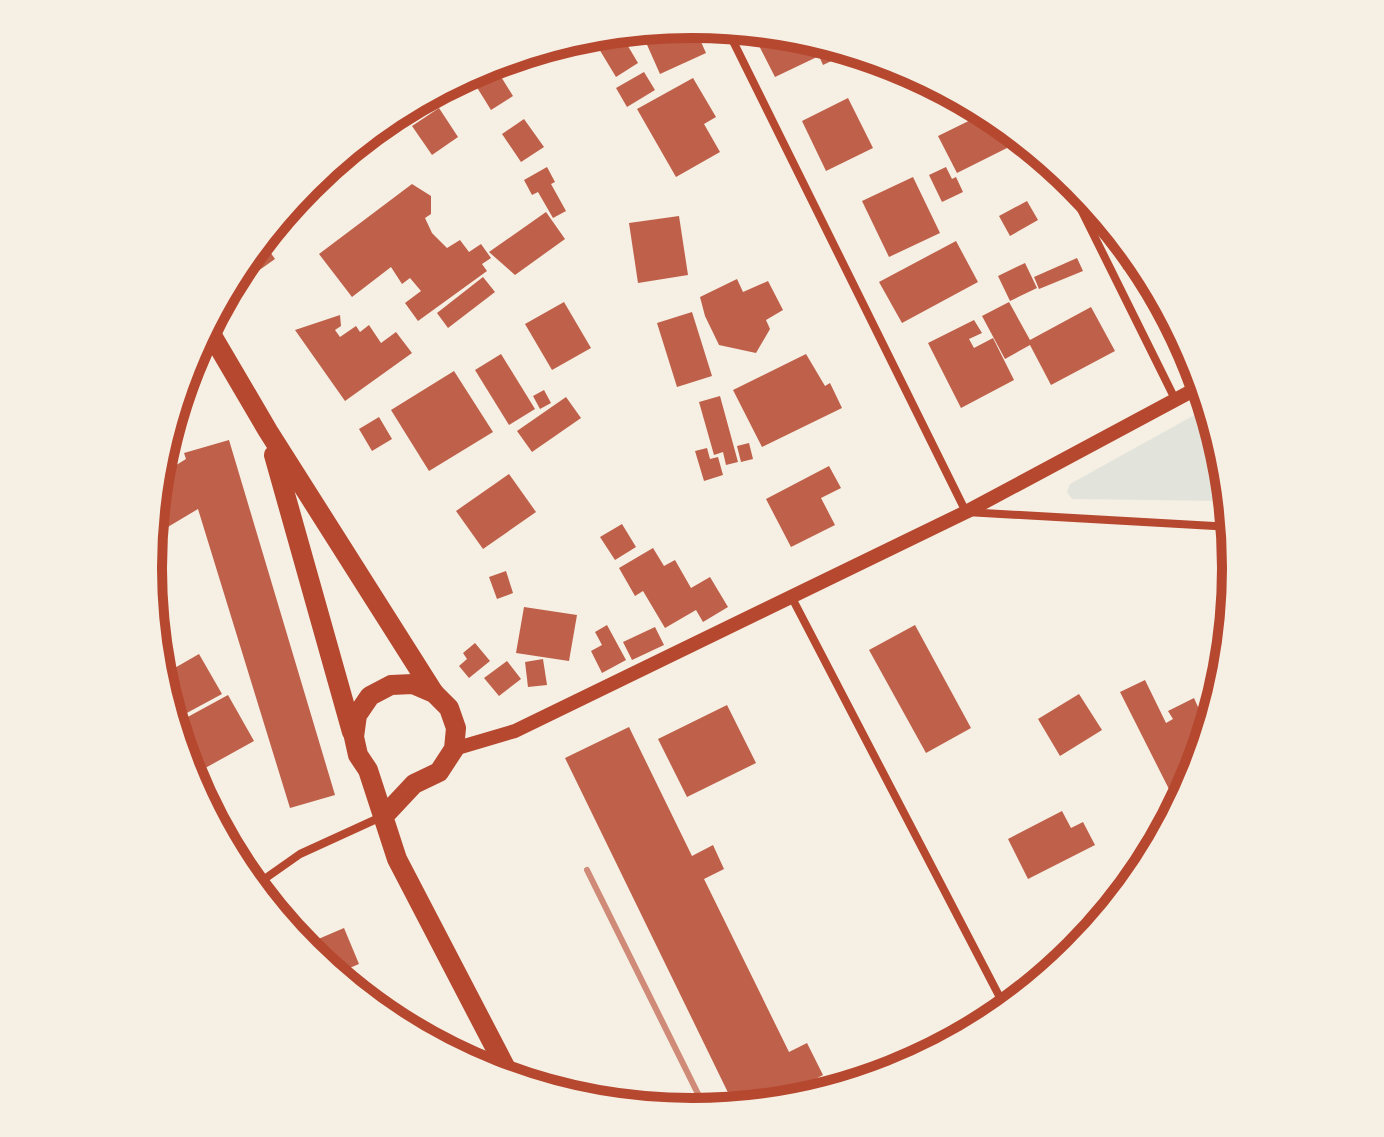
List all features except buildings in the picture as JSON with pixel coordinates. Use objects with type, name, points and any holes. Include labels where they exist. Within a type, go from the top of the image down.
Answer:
[{"type":"main road","points":[[214,339],[268,431],[434,693],[449,708],[456,728],[454,749],[439,772],[414,784],[384,816]]},
{"type":"main road","points":[[268,431],[358,755],[368,770],[397,859],[504,1065]]},
{"type":"main road","points":[[354,737],[357,715],[370,696],[391,685],[413,684],[434,693]]},
{"type":"main road","points":[[368,770],[389,783],[414,784]]},
{"type":"street","points":[[732,40],[966,512]]},
{"type":"street","points":[[1080,207],[1175,399]]},
{"type":"street","points":[[454,749],[515,731],[966,512],[1191,391]]},
{"type":"street","points":[[966,512],[1220,526]]},
{"type":"street","points":[[791,596],[1001,999]]},
{"type":"street","points":[[263,880],[300,854],[384,816]]},
{"type":"shaded area","points":[[1198,413],[1218,501],[1072,499],[1067,492],[1070,484]]},
{"type":"railway","points":[[587,870],[700,1099]]}]
